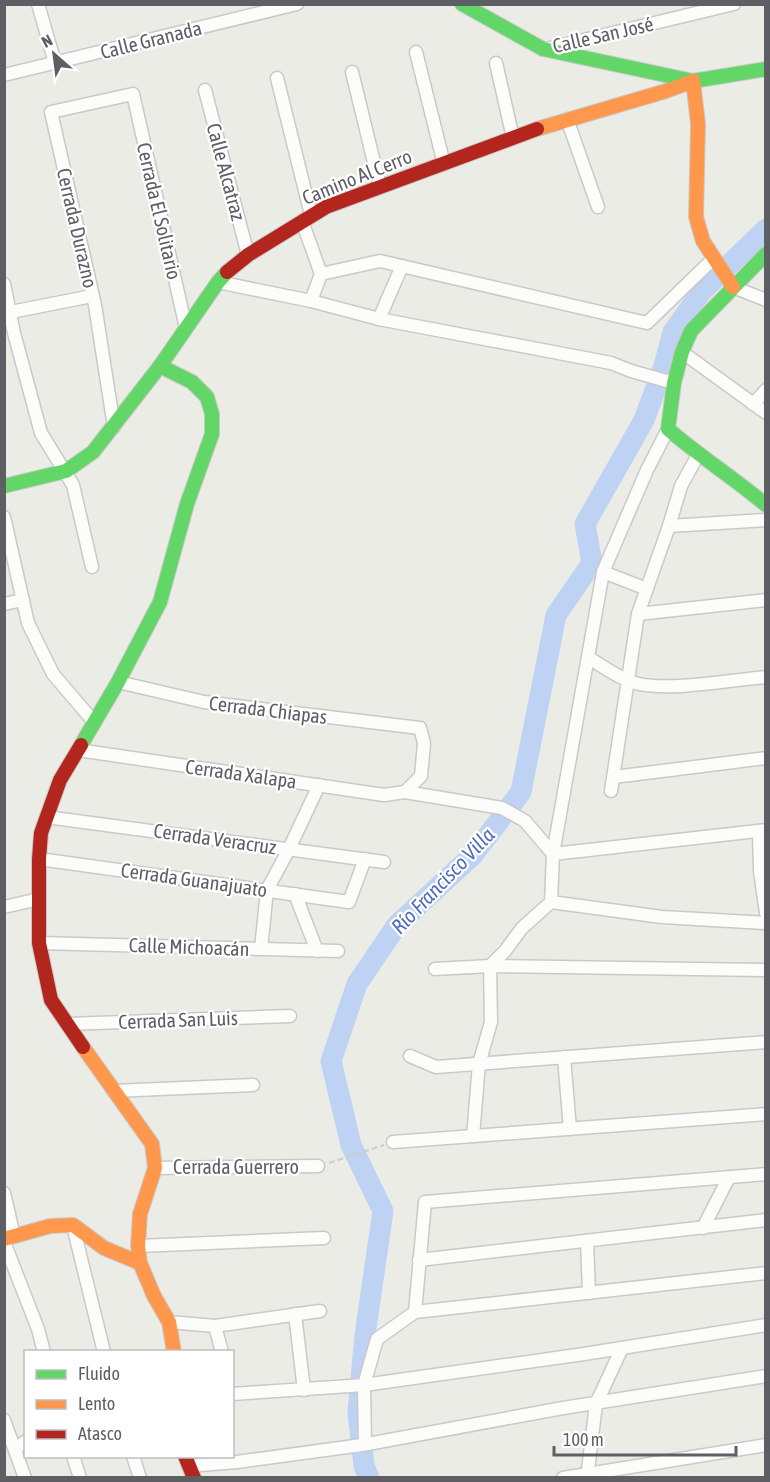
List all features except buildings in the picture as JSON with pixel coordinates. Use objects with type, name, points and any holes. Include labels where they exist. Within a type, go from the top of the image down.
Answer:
[{"type":"main road","points":[[462,4],[543,49],[693,81],[765,69]]},
{"type":"main road","points":[[693,81],[698,124],[696,217],[713,259],[733,287]]},
{"type":"main road","name":"Camino Al Cerro","points":[[66,471],[93,452],[114,427],[160,366],[218,282],[248,255],[307,218],[326,207],[513,138],[567,119],[693,81]]},
{"type":"main road","points":[[765,254],[691,331],[682,352],[668,429],[698,455],[746,488],[765,505]]},
{"type":"main road","points":[[160,366],[192,382],[207,398],[212,414],[212,434],[187,504],[160,602],[118,682],[60,780],[45,817],[39,858],[39,943],[51,1000],[152,1144],[155,1168],[140,1214],[138,1246],[140,1263],[154,1296],[169,1322],[174,1350]]},
{"type":"main road","points":[[4,486],[66,471]]},
{"type":"main road","points":[[8,1239],[50,1226],[73,1225],[93,1243],[140,1263]]},
{"type":"street","points":[[38,4],[55,63]]},
{"type":"street","name":"Calle Granada","points":[[4,75],[297,4]]},
{"type":"street","points":[[676,18],[679,4]]},
{"type":"street","name":"Calle San José","points":[[543,49],[734,4]]},
{"type":"street","points":[[416,52],[444,164]]},
{"type":"street","points":[[496,63],[513,138]]},
{"type":"street","points":[[352,72],[380,187]]},
{"type":"street","points":[[277,78],[321,274],[311,301]]},
{"type":"street","name":"Calle Alcatraz","points":[[205,90],[248,255]]},
{"type":"street","name":"Cerrada Durazno","points":[[114,427],[92,296],[51,112],[133,94]]},
{"type":"street","name":"Cerrada El Solitario","points":[[133,94],[186,328]]},
{"type":"street","points":[[567,119],[598,207]]},
{"type":"street","points":[[321,274],[380,261],[647,323],[713,259]]},
{"type":"street","points":[[379,319],[402,266]]},
{"type":"street","points":[[218,282],[311,301],[379,319],[611,363],[631,371],[675,382]]},
{"type":"street","points":[[4,285],[14,333],[41,433],[73,485],[92,567]]},
{"type":"street","points":[[733,287],[765,300]]},
{"type":"street","points":[[11,312],[92,296]]},
{"type":"street","points":[[682,352],[765,413]]},
{"type":"street","points":[[753,404],[765,390]]},
{"type":"street","points":[[472,1136],[478,1064],[491,1022],[490,966],[505,951],[522,928],[551,902],[553,854],[603,572],[647,470],[668,429]]},
{"type":"street","points":[[611,791],[638,614],[681,486],[698,455]]},
{"type":"street","points":[[4,517],[28,622],[54,674],[94,722]]},
{"type":"street","points":[[669,526],[765,520]]},
{"type":"street","points":[[603,572],[647,589]]},
{"type":"street","points":[[4,604],[23,600]]},
{"type":"street","points":[[638,614],[765,600]]},
{"type":"street","points":[[589,658],[627,680],[640,684],[671,686],[765,677]]},
{"type":"street","name":"Cerrada Chiapas","points":[[118,682],[204,702],[420,728],[424,743],[421,776],[405,792]]},
{"type":"street","name":"Cerrada Xalapa","points":[[78,750],[384,795],[405,792],[502,808],[525,821],[553,854]]},
{"type":"street","points":[[614,777],[765,758]]},
{"type":"street","points":[[261,949],[267,890],[319,785]]},
{"type":"street","name":"Cerrada Veracruz","points":[[45,817],[384,862]]},
{"type":"street","points":[[553,854],[762,831],[760,871],[765,913]]},
{"type":"street","name":"Cerrada Guanajuato","points":[[39,858],[349,902],[365,859]]},
{"type":"street","points":[[296,894],[317,951]]},
{"type":"street","points":[[4,907],[39,899]]},
{"type":"street","points":[[551,902],[662,917],[765,923]]},
{"type":"street","name":"Calle Michoacán","points":[[39,943],[339,951]]},
{"type":"street","points":[[435,969],[490,966],[765,970]]},
{"type":"street","name":"Cerrada San Luis","points":[[67,1024],[290,1016]]},
{"type":"street","points":[[410,1056],[436,1067],[765,1042]]},
{"type":"street","points":[[564,1057],[570,1129]]},
{"type":"street","points":[[113,1091],[253,1085]]},
{"type":"street","points":[[393,1142],[765,1114]]},
{"type":"street","name":"Cerrada Guerrero","points":[[155,1168],[318,1167]]},
{"type":"street","points":[[415,1312],[425,1202],[765,1174]]},
{"type":"street","points":[[703,1228],[729,1177]]},
{"type":"street","points":[[4,1193],[8,1239],[43,1350]]},
{"type":"street","points":[[418,1260],[765,1220]]},
{"type":"street","points":[[73,1225],[104,1350]]},
{"type":"street","points":[[138,1246],[324,1238]]},
{"type":"street","points":[[587,1241],[589,1293]]},
{"type":"street","points":[[365,1444],[364,1385],[377,1339],[415,1312],[765,1273]]},
{"type":"street","points":[[169,1322],[215,1326],[320,1311]]},
{"type":"street","points":[[295,1314],[304,1390]]},
{"type":"street","points":[[234,1394],[364,1385],[765,1325]]},
{"type":"street","points":[[215,1326],[221,1350]]},
{"type":"street","points":[[586,1476],[596,1404],[622,1348]]},
{"type":"street","points":[[189,1467],[365,1444],[765,1376]]},
{"type":"street","points":[[4,1420],[25,1478]]},
{"type":"street","points":[[15,1449],[24,1442]]},
{"type":"street","points":[[563,1478],[586,1476],[765,1444]]},
{"type":"street","points":[[74,1458],[80,1478]]},
{"type":"street","points":[[134,1458],[140,1478]]},
{"type":"path","points":[[318,1167],[393,1142]]},
{"type":"waterway","name":"Río Francisco Villa","points":[[369,1478],[364,1466],[358,1412],[365,1335],[383,1211],[351,1145],[331,1061],[357,984],[397,925],[473,855],[521,792],[556,615],[592,563],[585,524],[644,420],[664,366],[673,332],[702,291],[766,229]]},
{"type":"traffic: fast","points":[[462,4],[543,49],[693,81],[766,69]]},
{"type":"traffic: fast","points":[[766,254],[691,331],[682,352],[674,383],[668,429],[766,505]]},
{"type":"traffic: fast","points":[[4,486],[66,471],[93,452],[160,366],[227,272]]},
{"type":"traffic: fast","points":[[81,745],[118,682],[160,602],[187,504],[212,434],[212,414],[207,397],[192,382],[160,366]]},
{"type":"traffic: slow","points":[[693,81],[698,124],[696,217],[703,241],[733,287]]},
{"type":"traffic: slow","points":[[537,129],[693,81]]},
{"type":"traffic: slow","points":[[83,1047],[152,1144],[155,1168],[140,1214],[138,1246],[140,1263],[154,1296],[169,1322],[174,1350]]},
{"type":"traffic: slow","points":[[4,1239],[50,1226],[73,1225],[104,1248],[140,1263]]},
{"type":"traffic: jam","points":[[227,272],[248,255],[326,207],[537,129]]},
{"type":"traffic: jam","points":[[81,745],[60,780],[41,833],[39,943],[51,1000],[83,1047]]},
{"type":"traffic: jam","points":[[186,1458],[194,1478]]}]
